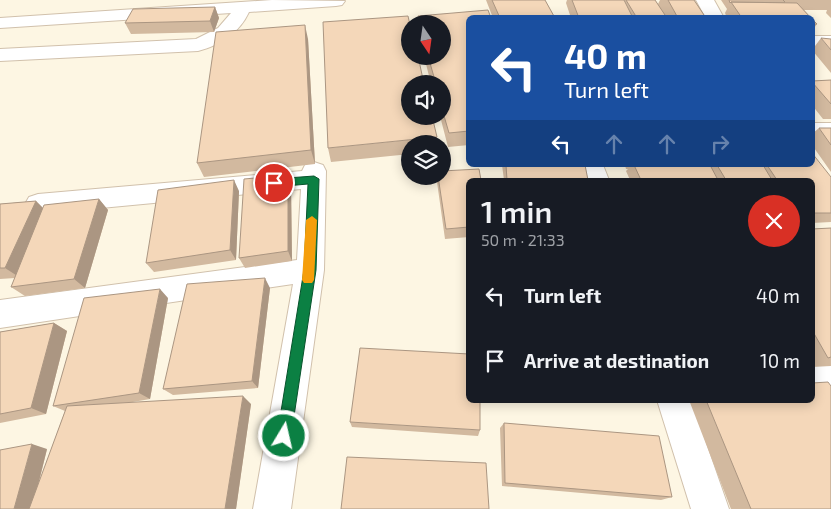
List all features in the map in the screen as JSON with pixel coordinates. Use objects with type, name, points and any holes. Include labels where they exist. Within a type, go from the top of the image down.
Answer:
[{"type":"street","points":[[705,0],[713,15]]},
{"type":"street","points":[[0,23],[336,1]]},
{"type":"street","points":[[0,55],[198,45],[216,39],[253,5]]},
{"type":"street","points":[[0,23],[21,6]]},
{"type":"street","points":[[815,42],[831,42]]},
{"type":"street","points":[[815,131],[831,131]]},
{"type":"street","points":[[38,204],[314,175],[310,270],[272,509]]},
{"type":"street","points":[[0,314],[310,270]]},
{"type":"street","points":[[815,379],[831,379]]},
{"type":"street","points":[[675,403],[710,509]]},
{"type":"building","points":[[492,0],[545,0],[553,15],[499,15]]},
{"type":"building","points":[[572,0],[624,0],[632,15],[578,15]]},
{"type":"building","points":[[626,0],[655,0],[665,15],[635,15]]},
{"type":"building","points":[[668,0],[694,0],[704,15],[676,15]]},
{"type":"building","points":[[729,0],[783,0],[785,2],[730,3]]},
{"type":"building","points":[[731,2],[797,3],[808,15],[740,15]]},
{"type":"building","points":[[215,7],[210,21],[125,23],[133,9]]},
{"type":"building","points":[[488,10],[490,15],[466,15],[466,131],[449,133],[447,125],[451,125],[451,75],[433,75],[431,65],[451,65],[451,15],[430,15]]},
{"type":"building","points":[[401,16],[401,65],[420,65],[422,75],[401,75],[401,125],[434,125],[437,135],[401,135],[401,141],[328,148],[323,22]]},
{"type":"building","points":[[305,25],[311,150],[197,163],[216,32]]},
{"type":"building","points":[[821,38],[831,39],[831,50]]},
{"type":"building","points":[[831,80],[831,104],[815,85],[815,81]]},
{"type":"building","points":[[819,128],[831,128],[831,145]]},
{"type":"building","points":[[815,157],[831,177],[831,213],[815,213],[815,178],[776,178],[768,167],[815,167]]},
{"type":"building","points":[[506,167],[585,167],[588,178],[507,178]]},
{"type":"building","points":[[635,167],[711,167],[717,178],[640,178]]},
{"type":"building","points":[[718,167],[764,167],[771,178],[725,178]]},
{"type":"building","points":[[479,169],[481,178],[466,178],[466,227],[446,229],[439,185],[451,185],[451,171]]},
{"type":"building","points":[[288,175],[288,251],[239,258],[244,179]]},
{"type":"building","points":[[234,180],[230,250],[146,263],[158,190]]},
{"type":"building","points":[[99,199],[74,279],[11,287],[44,205]]},
{"type":"building","points":[[36,201],[5,268],[0,268],[0,204]]},
{"type":"building","points":[[831,228],[831,357],[828,358],[815,335],[815,229]]},
{"type":"building","points":[[265,278],[252,381],[163,389],[187,284]]},
{"type":"building","points":[[160,289],[139,393],[53,406],[84,298]]},
{"type":"building","points":[[54,323],[31,408],[0,414],[0,332]]},
{"type":"building","points":[[360,348],[466,354],[466,403],[480,403],[480,430],[350,422]]},
{"type":"building","points":[[828,382],[831,386],[831,509],[751,509],[707,403],[815,403],[815,383]]},
{"type":"building","points":[[243,396],[225,509],[29,509],[67,406]]},
{"type":"building","points":[[504,423],[659,436],[672,497],[505,483]]},
{"type":"building","points":[[32,444],[14,509],[0,509],[0,450]]},
{"type":"building","points":[[347,457],[486,463],[489,509],[341,509]]},
{"type":"slow traffic","points":[[308,280],[312,220]]},
{"type":"route","points":[[274,183],[314,179],[310,270],[284,436]]}]
